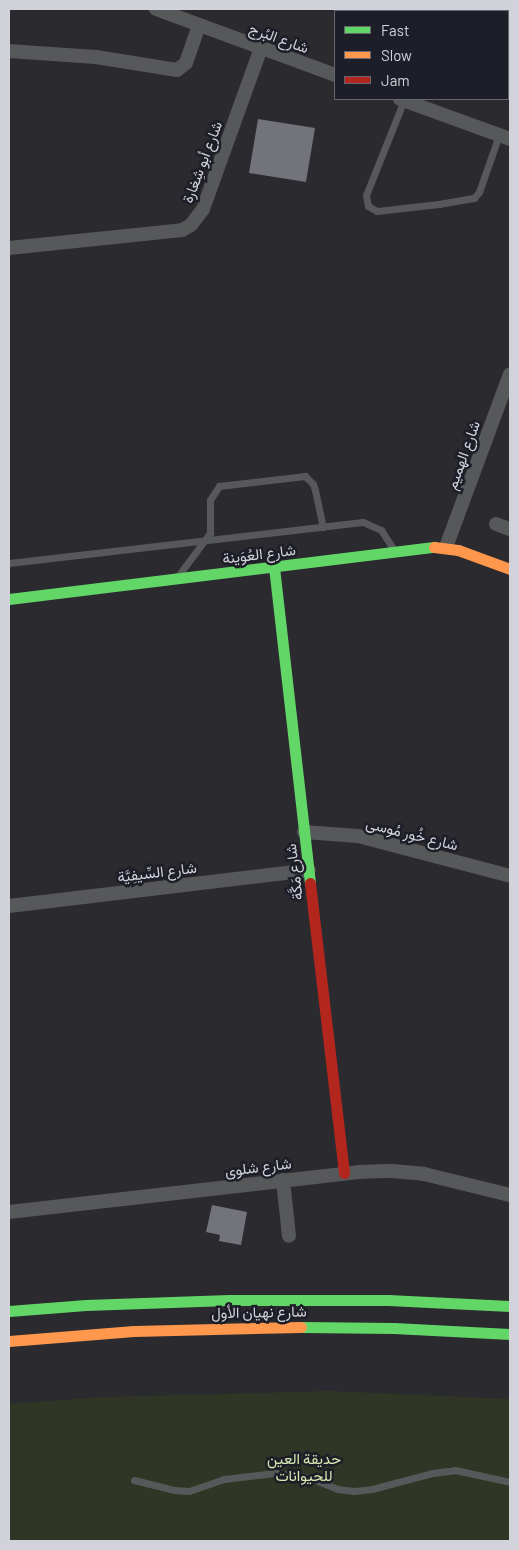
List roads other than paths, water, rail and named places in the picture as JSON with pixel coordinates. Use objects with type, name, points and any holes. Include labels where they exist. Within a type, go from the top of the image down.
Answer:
[{"type":"street","name":"شارع البُرج","points":[[156,9],[334,76]]},
{"type":"street","points":[[9,51],[96,57],[177,70],[186,63],[199,25]]},
{"type":"street","name":"شارع أبو شِغارة","points":[[9,248],[182,230],[191,225],[203,209],[261,48]]},
{"type":"street","points":[[405,100],[505,137]]},
{"type":"street","name":"شارع الهميم","points":[[446,547],[510,374]]},
{"type":"street","points":[[496,524],[510,529]]},
{"type":"street","name":"شارع العُوَينة","points":[[9,599],[446,547],[510,569]]},
{"type":"street","name":"شارع مَكَّة","points":[[274,567],[344,1173]]},
{"type":"street","name":"شارع خُور مُوسى","points":[[304,832],[358,836],[510,876]]},
{"type":"street","name":"شارع السِّيفِيَّة","points":[[9,906],[309,870]]},
{"type":"street","name":"شارع شلوى","points":[[9,1212],[344,1173],[392,1171],[424,1174],[510,1195]]},
{"type":"street","points":[[283,1180],[289,1236]]},
{"type":"street","name":"شارع نهيان الأول","points":[[9,1312],[86,1305],[258,1300],[388,1300],[510,1306]]},
{"type":"street","name":"شارع نهيان الأول","points":[[9,1341],[134,1331],[269,1327],[394,1328],[510,1334]]},
{"type":"lane","points":[[402,100],[366,196],[368,206],[377,211],[474,198],[479,192],[505,137]]},
{"type":"lane","points":[[175,579],[206,541],[212,528],[210,500],[219,486],[301,475],[313,484],[323,528]]},
{"type":"lane","points":[[9,563],[370,523],[381,530],[396,552]]},
{"type":"lane","points":[[134,1480],[174,1490],[189,1491],[224,1479],[275,1473],[308,1478],[338,1489],[354,1492],[372,1489],[432,1472],[455,1470],[510,1482]]},
{"type":"park label","name":"حديقة العين للحيوانات","points":[[304,1466]]}]
